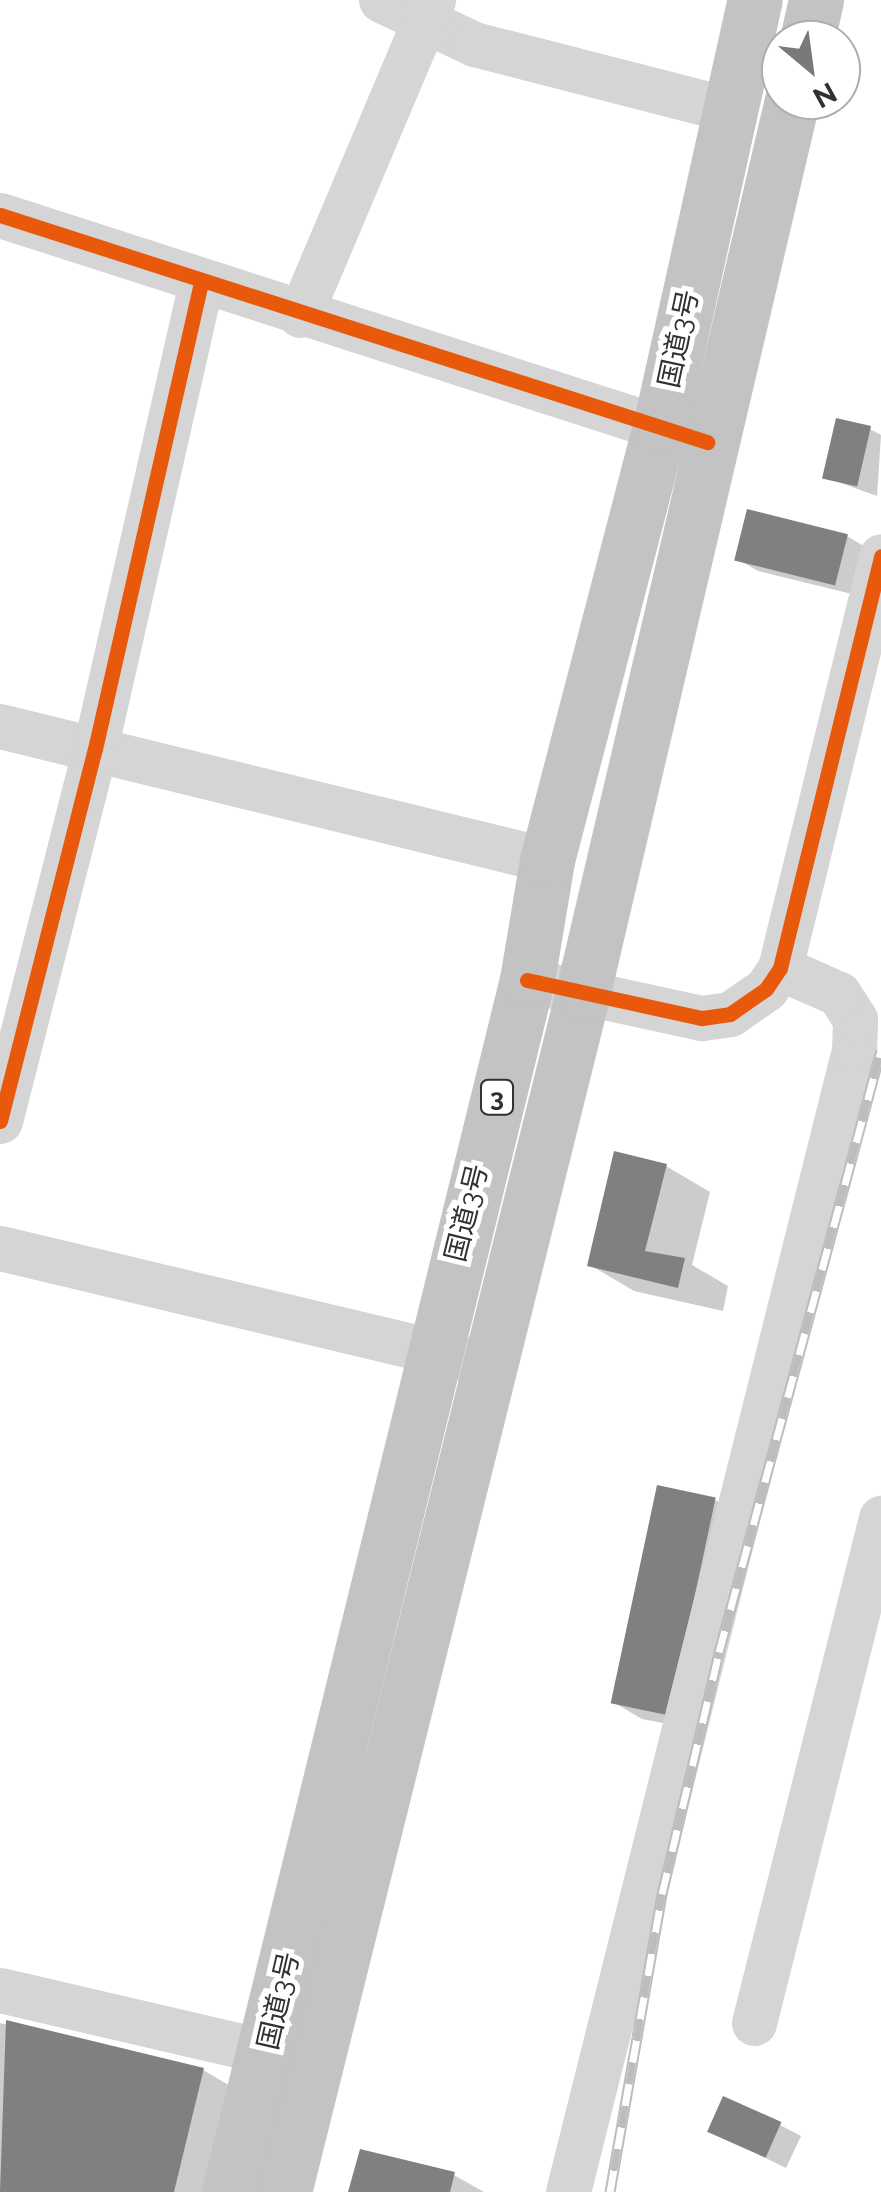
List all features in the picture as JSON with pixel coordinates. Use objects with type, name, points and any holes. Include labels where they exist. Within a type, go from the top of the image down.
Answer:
[{"type":"highway","name":"国道3号","points":[[229,2192],[292,2058],[490,1366],[583,992],[683,435],[727,109],[755,0]]},
{"type":"highway","name":"国道3号","points":[[284,2192],[292,2058],[432,1351],[527,980],[548,860],[785,120]]},
{"type":"street","points":[[382,0],[428,12],[474,44],[727,109]]},
{"type":"street","points":[[300,315],[428,12]]},
{"type":"street","points":[[0,216],[683,435]]},
{"type":"street","points":[[0,1121],[95,749],[202,283]]},
{"type":"street","points":[[527,980],[702,1018],[751,1004],[780,968],[881,556]]},
{"type":"street","points":[[0,726],[548,860]]},
{"type":"street","points":[[568,2192],[854,1050],[855,1019],[839,994],[780,968]]},
{"type":"street","points":[[0,1248],[490,1366]]},
{"type":"street","points":[[754,2023],[881,1518]]},
{"type":"street","points":[[0,1990],[292,2058]]},
{"type":"building","points":[[836,418],[871,426],[857,487],[822,478]]},
{"type":"building","points":[[747,509],[848,534],[835,586],[734,560]]},
{"type":"building","points":[[614,1151],[667,1164],[645,1251],[685,1258],[678,1288],[587,1266]]},
{"type":"building","points":[[657,1485],[716,1497],[669,1716],[611,1703]]},
{"type":"building","points":[[6,2020],[204,2068],[174,2192],[0,2192]]},
{"type":"building","points":[[723,2096],[781,2122],[766,2158],[707,2132]]},
{"type":"building","points":[[360,2149],[455,2172],[450,2192],[348,2192]]},
{"type":"railway","points":[[610,2192],[662,1894],[719,1652],[881,1050]]},
{"type":"cycle path","points":[[0,215],[707,442]]},
{"type":"cycle path","points":[[0,1121],[95,749],[201,283]]},
{"type":"cycle path","points":[[527,980],[702,1018],[730,1014],[766,989],[780,968],[881,556]]}]
